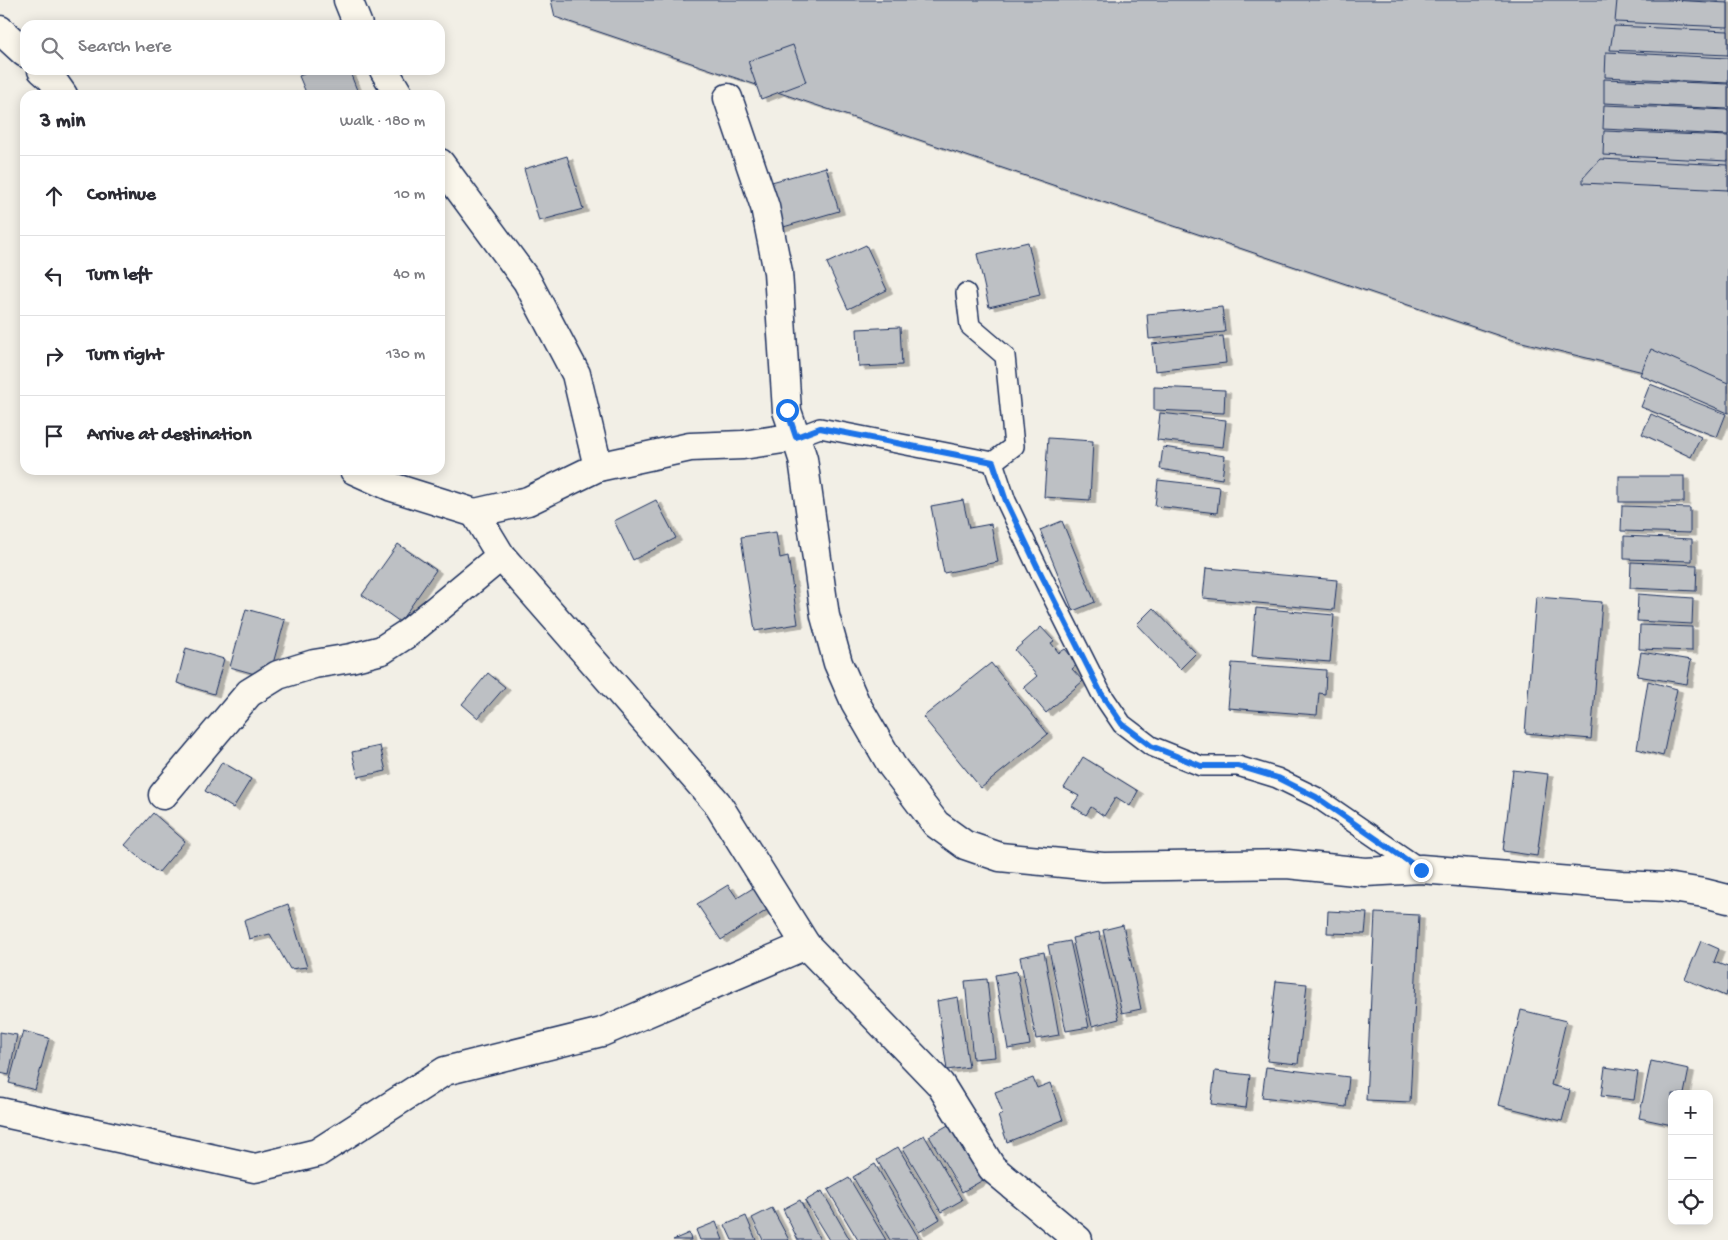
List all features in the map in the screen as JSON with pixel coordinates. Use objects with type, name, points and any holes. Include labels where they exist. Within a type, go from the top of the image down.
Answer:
[{"type":"street","points":[[348,0],[356,20]]},
{"type":"street","points":[[0,30],[20,49]]},
{"type":"street","points":[[48,75],[59,90]]},
{"type":"street","points":[[387,75],[395,90]]},
{"type":"street","points":[[728,98],[765,207],[778,272],[787,410],[803,459],[825,616],[838,663],[855,702],[892,766],[936,824],[965,845],[1000,856],[1103,867],[1288,864],[1365,872],[1421,870],[1666,887],[1728,899]]},
{"type":"street","points":[[445,170],[527,280],[576,374],[598,467]]},
{"type":"street","points":[[365,475],[392,487],[475,513],[528,501],[598,467],[690,447],[742,445],[796,437]]},
{"type":"street","points":[[475,513],[501,556],[718,803],[806,946],[940,1084],[992,1168],[1078,1240]]},
{"type":"street","points":[[163,794],[249,693],[278,675],[314,664],[351,658],[382,650],[408,633],[501,556]]},
{"type":"street","points":[[0,1112],[255,1168],[317,1153],[446,1071],[602,1032],[806,946]]},
{"type":"lane","points":[[796,437],[820,428],[993,462],[1014,446],[1005,356],[970,326],[966,293]]},
{"type":"lane","points":[[993,462],[1006,501],[1038,568],[1101,693],[1122,724],[1151,746],[1201,766],[1238,766],[1278,778],[1316,797],[1421,870]]},
{"type":"building","points":[[551,0],[1728,0],[1728,393],[1506,338],[555,17]]},
{"type":"building","points":[[1617,0],[1728,3],[1728,27],[1615,22]]},
{"type":"building","points":[[1614,26],[1728,31],[1728,55],[1610,50]]},
{"type":"building","points":[[793,45],[806,82],[761,99],[748,61]]},
{"type":"building","points":[[1606,52],[1728,58],[1728,83],[1605,77]]},
{"type":"building","points":[[351,75],[357,90],[305,90],[299,76]]},
{"type":"building","points":[[1604,79],[1728,84],[1728,109],[1604,103]]},
{"type":"building","points":[[1604,105],[1728,110],[1728,135],[1603,129]]},
{"type":"building","points":[[1604,131],[1728,136],[1728,161],[1603,155]]},
{"type":"building","points":[[567,156],[583,209],[539,221],[524,169]]},
{"type":"building","points":[[1600,159],[1728,165],[1728,190],[1583,183],[1583,178]]},
{"type":"building","points":[[826,167],[839,211],[780,228],[768,183]]},
{"type":"building","points":[[1028,242],[1040,295],[989,307],[977,254]]},
{"type":"building","points":[[866,245],[887,290],[848,309],[827,263]]},
{"type":"building","points":[[1222,307],[1225,332],[1149,339],[1147,314]]},
{"type":"building","points":[[900,327],[902,365],[859,367],[857,329]]},
{"type":"building","points":[[1223,336],[1226,363],[1155,371],[1152,344]]},
{"type":"building","points":[[1651,349],[1728,383],[1728,413],[1640,375]]},
{"type":"building","points":[[1650,384],[1726,414],[1717,437],[1641,407]]},
{"type":"building","points":[[1154,387],[1225,390],[1224,413],[1154,410]]},
{"type":"building","points":[[1160,413],[1226,420],[1223,447],[1157,440]]},
{"type":"building","points":[[1651,414],[1701,437],[1691,457],[1642,434]]},
{"type":"building","points":[[1048,438],[1093,441],[1090,500],[1044,497]]},
{"type":"building","points":[[1163,447],[1225,456],[1222,479],[1160,469]]},
{"type":"building","points":[[1619,476],[1684,476],[1684,502],[1619,502]]},
{"type":"building","points":[[1158,480],[1220,487],[1217,513],[1155,506]]},
{"type":"building","points":[[656,500],[676,538],[633,560],[614,521]]},
{"type":"building","points":[[963,500],[969,528],[991,524],[998,562],[944,573],[931,506]]},
{"type":"building","points":[[1622,506],[1690,508],[1690,533],[1621,531]]},
{"type":"building","points":[[1062,521],[1095,602],[1073,611],[1040,530]]},
{"type":"building","points":[[776,532],[780,558],[788,556],[798,624],[755,631],[741,537]]},
{"type":"building","points":[[1624,536],[1692,539],[1692,561],[1624,559]]},
{"type":"building","points":[[398,544],[436,570],[400,622],[362,595]]},
{"type":"building","points":[[1631,562],[1697,565],[1696,591],[1630,588]]},
{"type":"building","points":[[1206,568],[1337,580],[1334,610],[1203,598]]},
{"type":"building","points":[[1638,594],[1693,598],[1692,624],[1637,621]]},
{"type":"building","points":[[1536,597],[1602,602],[1591,739],[1525,733]]},
{"type":"building","points":[[1153,608],[1196,653],[1180,669],[1137,624]]},
{"type":"building","points":[[1256,608],[1334,615],[1330,662],[1252,656]]},
{"type":"building","points":[[246,609],[285,620],[269,678],[230,667]]},
{"type":"building","points":[[1640,625],[1692,627],[1692,651],[1639,649]]},
{"type":"building","points":[[1041,627],[1054,641],[1051,643],[1059,653],[1065,649],[1078,664],[1072,669],[1083,681],[1046,713],[1024,687],[1037,676],[1015,650]]},
{"type":"building","points":[[186,648],[224,659],[214,694],[177,683]]},
{"type":"building","points":[[1641,652],[1691,660],[1687,684],[1637,676]]},
{"type":"building","points":[[991,663],[1048,734],[981,788],[923,717]]},
{"type":"building","points":[[1232,663],[1326,670],[1325,694],[1319,693],[1317,715],[1228,708]]},
{"type":"building","points":[[488,673],[505,687],[478,718],[462,704]]},
{"type":"building","points":[[1648,681],[1677,689],[1663,756],[1637,749]]},
{"type":"building","points":[[380,746],[386,771],[358,777],[352,752]]},
{"type":"building","points":[[1083,757],[1138,791],[1130,806],[1116,797],[1104,816],[1091,807],[1086,815],[1072,806],[1079,796],[1064,788]]},
{"type":"building","points":[[222,762],[251,779],[233,808],[205,791]]},
{"type":"building","points":[[1513,770],[1548,774],[1537,856],[1503,851]]},
{"type":"building","points":[[153,813],[185,841],[158,873],[125,845]]},
{"type":"building","points":[[728,885],[737,898],[753,888],[767,910],[721,940],[697,904]]},
{"type":"building","points":[[288,904],[307,967],[290,969],[270,934],[249,939],[244,920]]},
{"type":"building","points":[[1328,911],[1367,913],[1365,934],[1327,933]]},
{"type":"building","points":[[1375,913],[1419,915],[1410,1102],[1366,1100]]},
{"type":"building","points":[[1123,925],[1141,1009],[1122,1013],[1103,930]]},
{"type":"building","points":[[1099,932],[1119,1019],[1092,1026],[1072,938]]},
{"type":"building","points":[[1070,941],[1089,1027],[1066,1031],[1048,945]]},
{"type":"building","points":[[1701,941],[1719,949],[1714,962],[1728,967],[1728,990],[1725,996],[1685,979]]},
{"type":"building","points":[[1044,952],[1059,1035],[1036,1039],[1020,957]]},
{"type":"building","points":[[1017,971],[1030,1045],[1008,1049],[995,975]]},
{"type":"building","points":[[987,979],[995,1057],[973,1059],[965,981]]},
{"type":"building","points":[[1276,981],[1307,984],[1298,1064],[1267,1061]]},
{"type":"building","points":[[958,997],[969,1067],[947,1070],[937,1001]]},
{"type":"building","points":[[1521,1010],[1566,1021],[1551,1085],[1570,1090],[1562,1121],[1498,1105]]},
{"type":"building","points":[[23,1031],[49,1038],[35,1090],[9,1083]]},
{"type":"building","points":[[0,1032],[17,1035],[9,1075],[0,1073]]},
{"type":"building","points":[[1651,1061],[1689,1069],[1685,1090],[1668,1090],[1668,1124],[1639,1118]]},
{"type":"building","points":[[1266,1067],[1349,1077],[1346,1107],[1262,1097]]},
{"type":"building","points":[[1605,1067],[1638,1072],[1634,1100],[1601,1096]]},
{"type":"building","points":[[1215,1071],[1250,1075],[1246,1108],[1211,1104]]},
{"type":"building","points":[[1033,1078],[1037,1088],[1050,1083],[1063,1120],[1007,1142],[998,1116],[1003,1114],[995,1092]]},
{"type":"building","points":[[950,1124],[983,1180],[962,1192],[929,1136]]},
{"type":"building","points":[[924,1135],[962,1200],[941,1212],[903,1148]]},
{"type":"building","points":[[898,1147],[940,1219],[919,1232],[877,1160]]},
{"type":"building","points":[[875,1164],[919,1239],[890,1240],[853,1177]]},
{"type":"building","points":[[849,1178],[886,1240],[858,1240],[828,1190]]},
{"type":"building","points":[[822,1191],[850,1240],[829,1240],[805,1201]]},
{"type":"building","points":[[800,1200],[820,1240],[798,1240],[783,1209]]},
{"type":"building","points":[[772,1208],[789,1240],[763,1240],[752,1218]]},
{"type":"building","points":[[746,1216],[756,1240],[732,1240],[725,1225]]},
{"type":"building","points":[[716,1222],[723,1240],[700,1240],[696,1230]]},
{"type":"building","points":[[689,1233],[691,1240],[673,1240]]},
{"type":"route","points":[[787,410],[796,437],[820,428],[993,462],[1006,501],[1038,568],[1101,693],[1122,724],[1151,746],[1201,766],[1238,766],[1278,778],[1316,797],[1421,870]]}]
